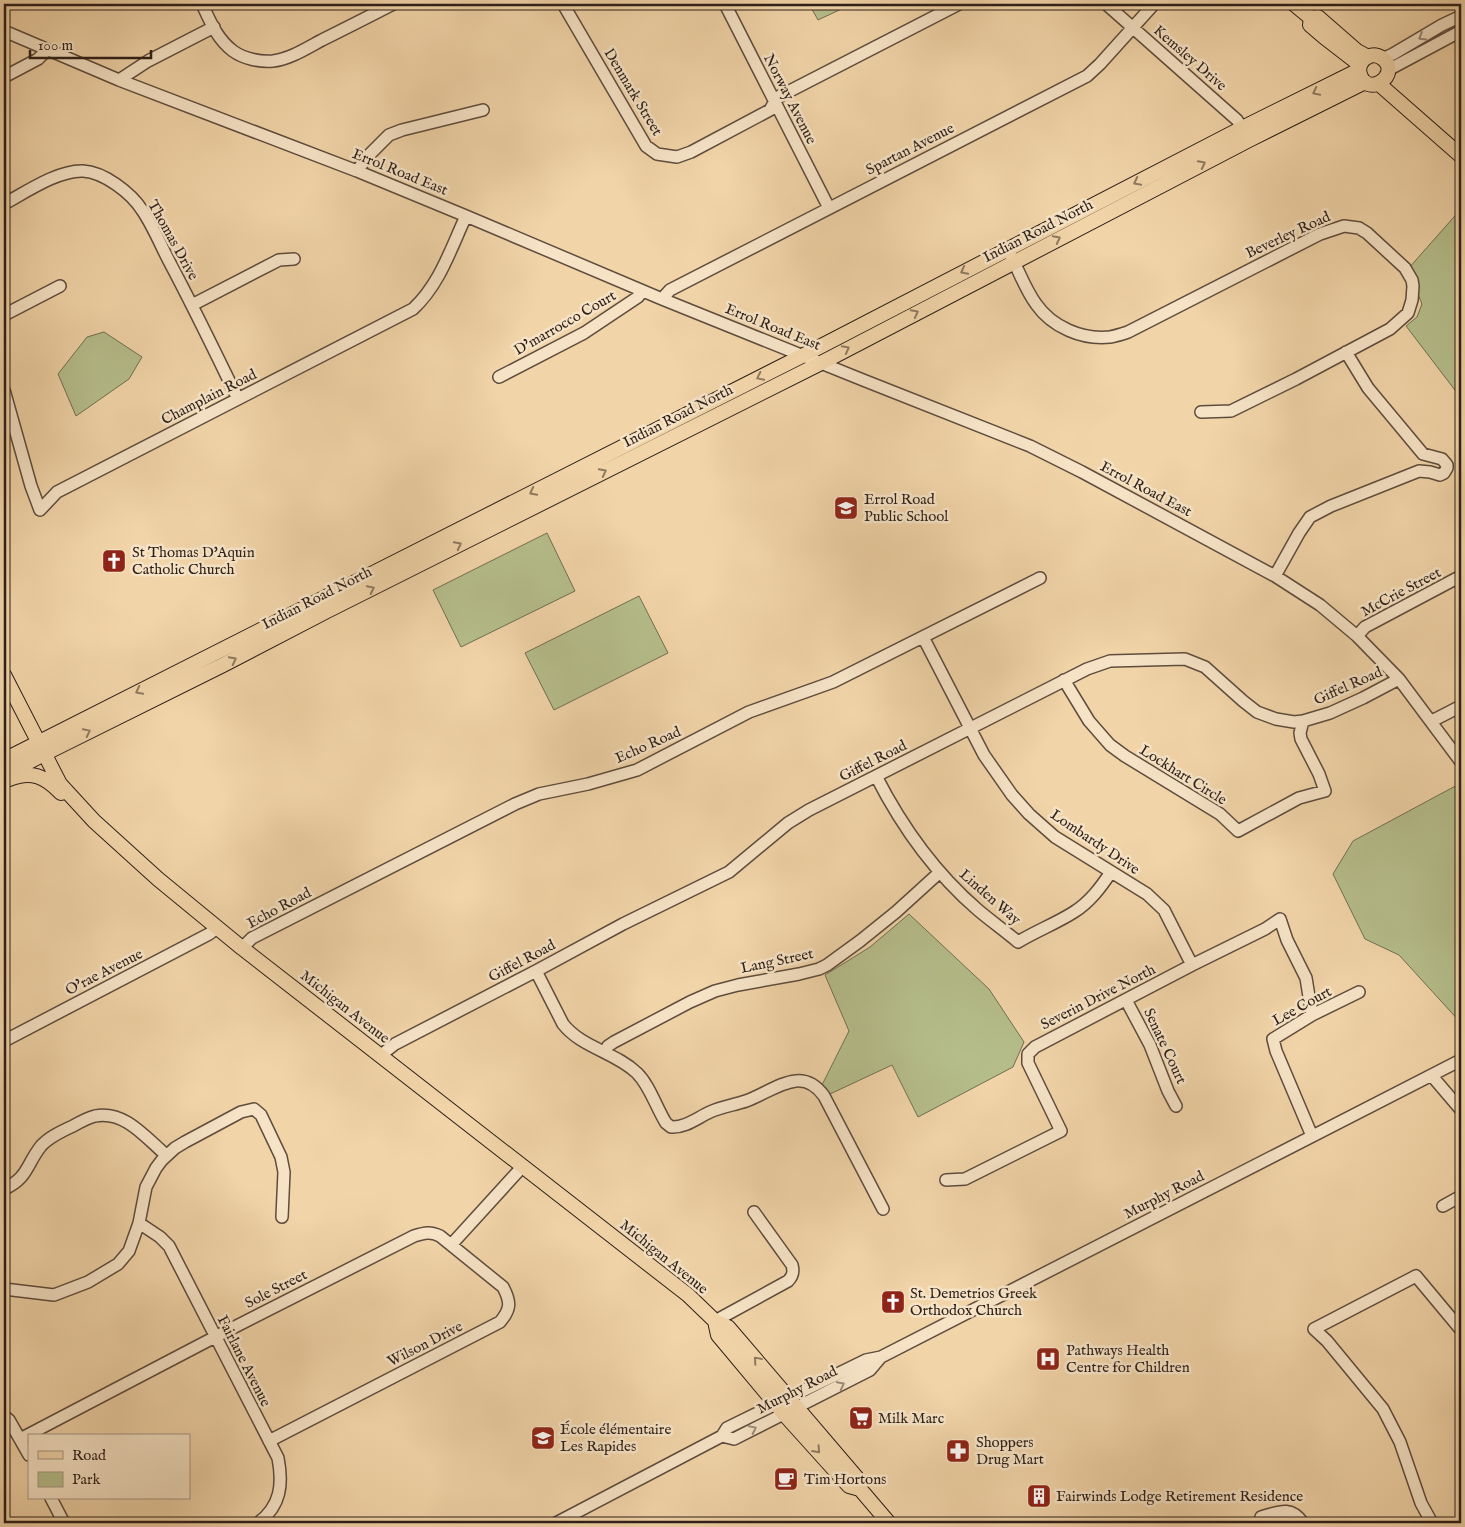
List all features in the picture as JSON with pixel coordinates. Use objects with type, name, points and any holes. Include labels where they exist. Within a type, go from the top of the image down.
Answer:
[{"type":"main road","points":[[1294,4],[1311,18],[1310,25],[1324,37],[1353,59],[1373,70],[1399,89],[1461,145]]},
{"type":"main road","points":[[1373,70],[1461,156]]},
{"type":"main road","name":"Indian Road North","points":[[4,775],[41,748],[804,356],[1011,255],[1373,70]]},
{"type":"main road","name":"Indian Road North","points":[[4,760],[41,748],[216,668],[821,362],[1011,255]]},
{"type":"main road","name":"Michigan Avenue","points":[[4,675],[60,784],[94,821],[175,895],[688,1295],[715,1321],[728,1327],[856,1478],[860,1490],[889,1523]]},
{"type":"main road","points":[[4,781],[22,774],[40,777],[52,783],[77,810],[94,821]]},
{"type":"main road","name":"Michigan Avenue","points":[[715,1321],[718,1335],[780,1409],[849,1486],[860,1490]]},
{"type":"street","points":[[202,4],[223,42],[236,53],[257,60],[274,61],[294,54],[393,4]]},
{"type":"street","points":[[209,4],[214,27]]},
{"type":"street","name":"Denmark Street","points":[[563,4],[646,146],[657,154],[677,157],[691,152],[770,110],[774,101],[780,96],[958,4]]},
{"type":"street","name":"Norway Avenue","points":[[725,4],[828,208]]},
{"type":"street","name":"Kemsley Drive","points":[[1106,4],[1237,120],[1246,134]]},
{"type":"street","name":"Spartan Avenue","points":[[662,299],[670,290],[1087,76],[1154,4]]},
{"type":"street","name":"Indian Road North","points":[[1373,70],[1393,54],[1461,16]]},
{"type":"street","points":[[119,80],[148,61],[214,27]]},
{"type":"street","name":"Indian Road North","points":[[1373,70],[1461,30]]},
{"type":"street","name":"Errol Road East","points":[[4,31],[119,80],[357,171],[642,291],[1030,446],[1082,472],[1275,576],[1320,605],[1357,636],[1399,679],[1461,762]]},
{"type":"street","points":[[4,77],[38,59],[47,50]]},
{"type":"street","points":[[357,171],[368,156],[389,135],[483,110]]},
{"type":"street","name":"Thomas Drive","points":[[4,204],[59,175],[72,171],[86,171],[117,185],[142,210],[192,305],[238,399]]},
{"type":"street","name":"Champlain Road","points":[[4,390],[31,486],[40,510],[57,492],[413,309],[438,278],[466,216]]},
{"type":"street","name":"Beverley Road","points":[[1011,255],[1034,302],[1050,319],[1078,334],[1110,337],[1136,328],[1320,234],[1338,227],[1351,226],[1367,233],[1400,262],[1409,274],[1413,286],[1411,307],[1408,314],[1390,329],[1231,410],[1201,412]]},
{"type":"street","points":[[192,305],[279,260],[294,259]]},
{"type":"street","points":[[4,315],[60,286]]},
{"type":"street","name":"D'marrocco Court","points":[[499,377],[584,333],[638,297],[642,291]]},
{"type":"street","points":[[1275,576],[1299,533],[1314,514],[1418,471],[1440,475],[1447,468],[1442,459],[1423,454],[1368,388],[1346,352]]},
{"type":"street","name":"McCrie Street","points":[[1357,636],[1365,627],[1461,576]]},
{"type":"street","name":"Echo Road","points":[[242,948],[252,938],[515,804],[539,794],[588,784],[637,770],[749,712],[833,682],[1040,578]]},
{"type":"street","name":"Lombardy Drive","points":[[923,637],[984,755],[1012,795],[1029,814],[1055,837],[1147,894],[1164,910],[1192,965]]},
{"type":"street","name":"Giffel Road","points":[[381,1055],[395,1044],[623,924],[729,872],[788,823],[809,810],[1064,680],[1110,660],[1185,659],[1205,667],[1242,702],[1257,712],[1276,719],[1294,722],[1330,713],[1399,679]]},
{"type":"street","name":"Lockhart Circle","points":[[1064,680],[1089,721],[1110,744],[1125,756],[1220,814],[1238,831],[1299,798],[1325,791],[1319,774],[1301,738],[1300,733],[1303,721]]},
{"type":"street","points":[[1432,721],[1461,706]]},
{"type":"street","name":"Linden Way","points":[[876,776],[905,828],[922,852],[975,907],[1018,942],[1073,913],[1097,892],[1112,872]]},
{"type":"street","name":"Lang Street","points":[[605,1052],[608,1046],[614,1042],[715,991],[799,974],[827,965],[896,912],[940,872]]},
{"type":"street","name":"Severin Drive North","points":[[946,1180],[965,1179],[1061,1130],[1028,1063],[1028,1054],[1041,1043],[1264,929],[1280,919],[1287,940],[1306,978],[1312,1015]]},
{"type":"street","name":"O'rae Avenue","points":[[4,1041],[209,934],[217,928]]},
{"type":"street","points":[[536,971],[568,1029],[581,1040],[605,1052],[638,1074],[666,1123],[671,1127],[683,1125],[712,1111],[747,1100],[792,1081],[809,1082],[819,1089],[824,1096],[883,1209]]},
{"type":"street","name":"Lee Court","points":[[1312,1136],[1276,1051],[1274,1039],[1312,1015],[1359,992]]},
{"type":"street","name":"Senate Court","points":[[1126,1000],[1150,1045],[1176,1106]]},
{"type":"street","name":"Murphy Road","points":[[556,1523],[722,1436],[734,1439],[780,1409],[866,1360],[881,1357],[1461,1060]]},
{"type":"street","points":[[1432,1076],[1461,1110]]},
{"type":"street","points":[[4,1289],[54,1295],[88,1282],[118,1264],[128,1250],[138,1223],[148,1182],[166,1155],[203,1132],[250,1109],[254,1109],[261,1115],[281,1158],[284,1172],[282,1217]]},
{"type":"street","points":[[4,1189],[22,1177],[35,1154],[44,1143],[94,1116],[109,1116],[125,1120],[166,1155]]},
{"type":"street","points":[[451,1245],[523,1166]]},
{"type":"street","points":[[1443,1206],[1461,1196]]},
{"type":"street","points":[[715,1321],[792,1277],[794,1271],[792,1265],[754,1212]]},
{"type":"street","name":"Fairlane Avenue","points":[[138,1223],[160,1236],[169,1246],[278,1458],[281,1482],[274,1508],[258,1523]]},
{"type":"street","name":"Sole Street","points":[[30,1434],[414,1236],[434,1232],[451,1245]]},
{"type":"street","name":"Wilson Drive","points":[[269,1441],[500,1322],[507,1314],[509,1306],[507,1295],[502,1287],[451,1245]]},
{"type":"street","points":[[1432,1523],[1421,1503],[1400,1442],[1384,1409],[1327,1341],[1314,1329],[1416,1276],[1461,1330]]},
{"type":"street","points":[[4,1416],[28,1453]]},
{"type":"street","name":"Sole Street","points":[[20,1439],[28,1435]]},
{"type":"street","points":[[52,1500],[64,1523]]},
{"type":"street","points":[[1261,1517],[1282,1511],[1291,1512],[1303,1523]]},
{"type":"green space","points":[[809,4],[852,4],[818,20]]},
{"type":"green space","points":[[1461,209],[1461,398],[1406,326],[1417,317],[1422,304],[1408,269]]},
{"type":"green space","points":[[104,332],[142,357],[129,379],[76,416],[58,374],[87,337]]},
{"type":"green space","points":[[547,533],[575,591],[461,647],[433,590]]},
{"type":"green space","points":[[639,596],[668,653],[554,710],[525,653]]},
{"type":"green space","points":[[1461,783],[1461,1023],[1399,955],[1365,939],[1333,874],[1353,841]]},
{"type":"green space","points":[[909,914],[989,989],[1024,1042],[1013,1067],[918,1117],[892,1065],[830,1094],[822,1085],[849,1031],[825,975],[870,947]]},
{"type":"place","name":"Errol Road Public School","points":[[846,508]]},
{"type":"place","name":"St Thomas D'Aquin Catholic Church","points":[[114,561]]},
{"type":"place","name":"St. Demetrios Greek Orthodox Church","points":[[893,1302]]},
{"type":"place","name":"Pathways Health Centre for Children","points":[[1048,1359]]},
{"type":"place","name":"Milk Marc","points":[[861,1418]]},
{"type":"place","name":"École élémentaire Les Rapides","points":[[543,1438]]},
{"type":"place","name":"Shoppers Drug Mart","points":[[958,1451]]},
{"type":"place","name":"Tim Hortons","points":[[786,1479]]},
{"type":"place","name":"Fairwinds Lodge Retirement Residence","points":[[1039,1496]]}]
